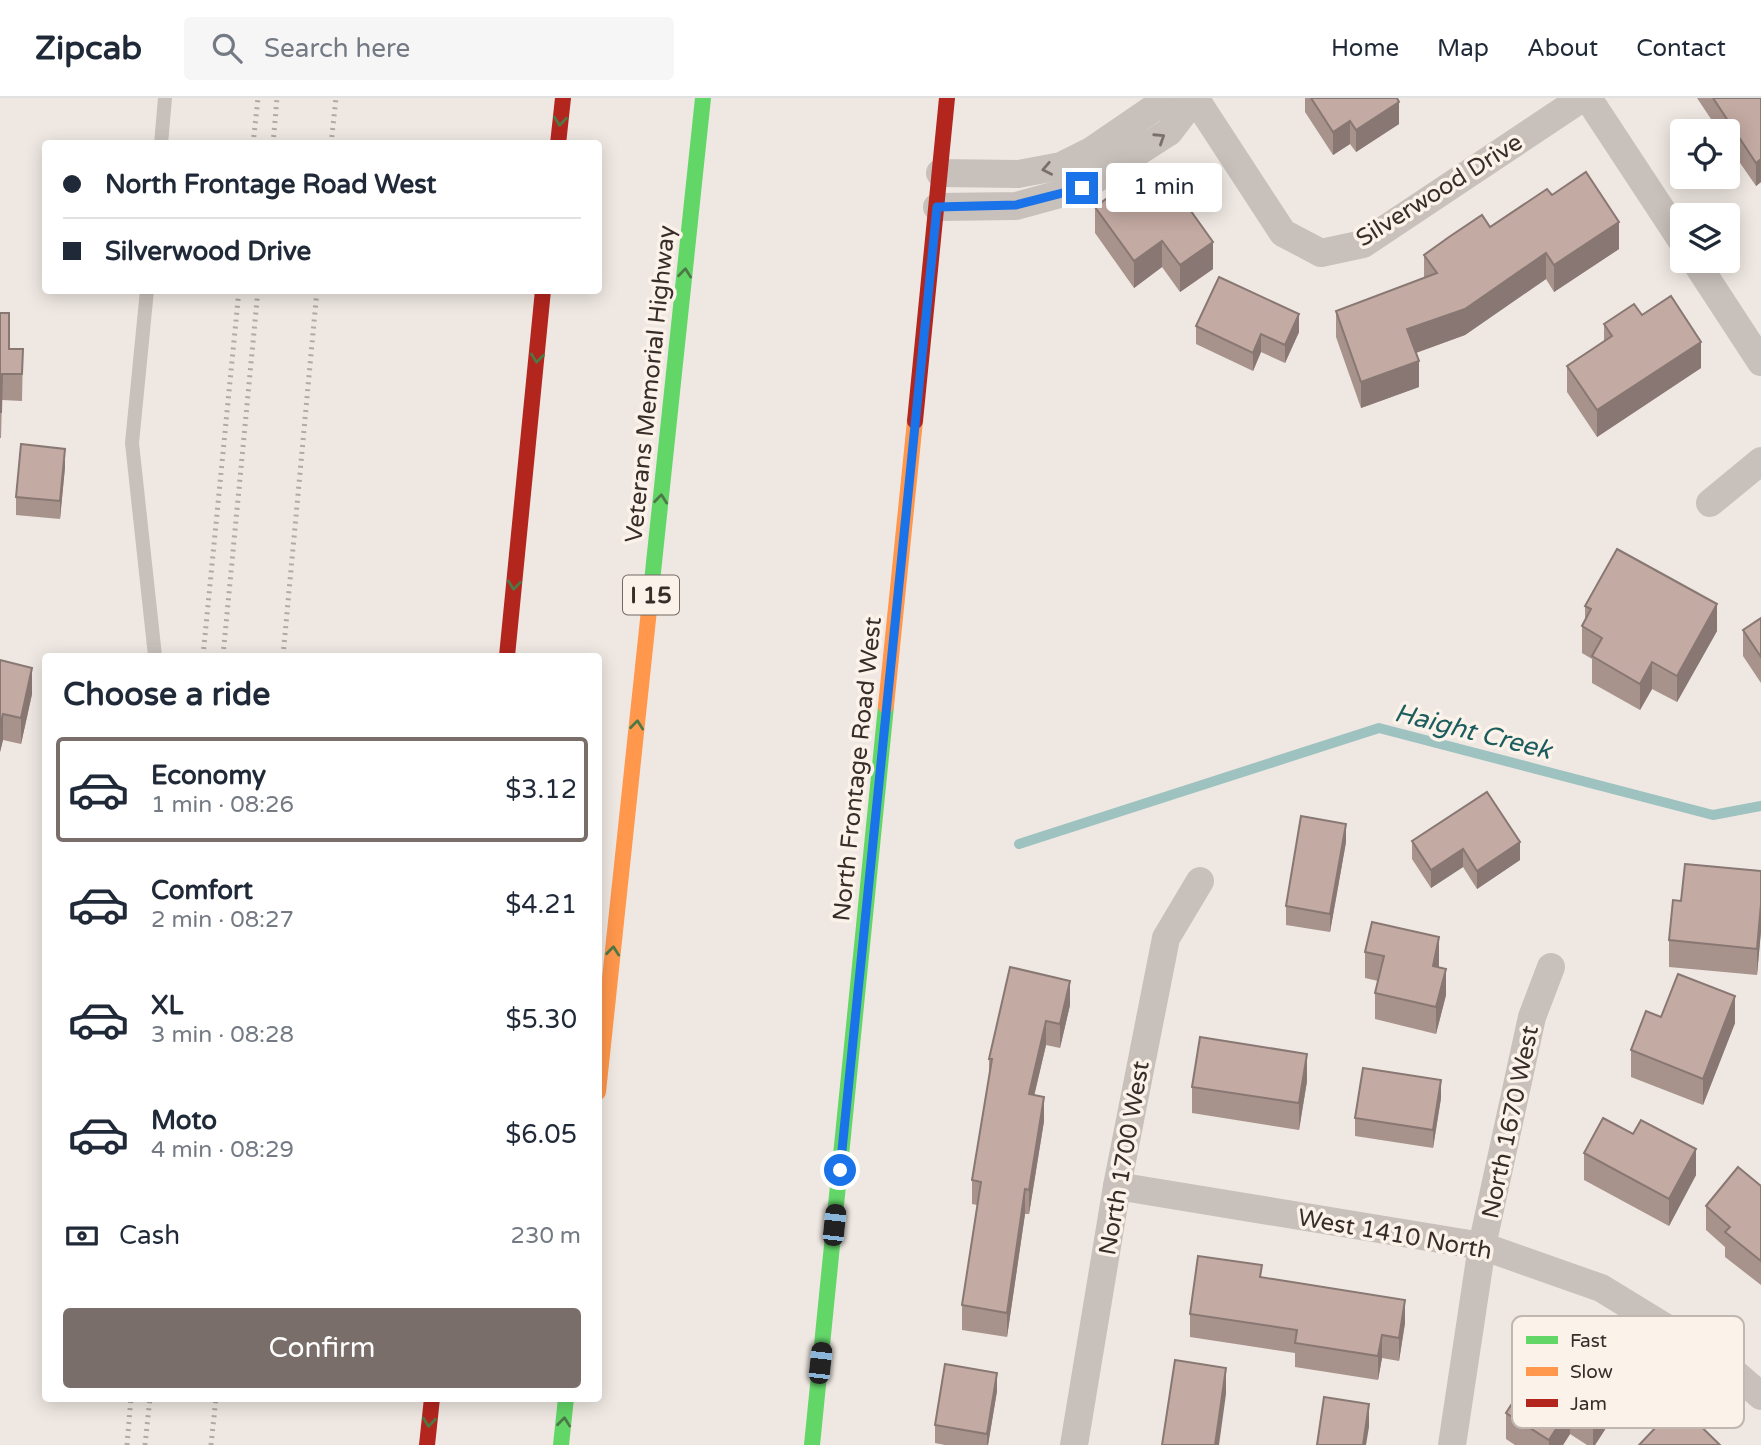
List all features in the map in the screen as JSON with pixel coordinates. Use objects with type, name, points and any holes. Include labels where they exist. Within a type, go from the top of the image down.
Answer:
[{"type":"main road","points":[[558,140],[563,98]]},
{"type":"main road","name":"Veterans Memorial Highway","points":[[602,1054],[703,98]]},
{"type":"main road","name":"North Frontage Road West","points":[[812,1445],[947,98]]},
{"type":"main road","points":[[506,653],[543,294]]},
{"type":"main road","points":[[427,1445],[432,1402]]},
{"type":"main road","points":[[561,1445],[566,1402]]},
{"type":"street","points":[[940,173],[1018,174],[1061,166],[1091,151],[1154,108],[1195,98]]},
{"type":"street","points":[[937,207],[1016,205],[1082,188],[1169,132],[1195,98]]},
{"type":"street","name":"Silverwood Drive","points":[[1195,98],[1283,233],[1321,253],[1363,244],[1585,98]]},
{"type":"street","points":[[1585,98],[1670,223]]},
{"type":"street","points":[[1703,273],[1761,362]]},
{"type":"street","points":[[1710,503],[1761,461]]},
{"type":"street","name":"North 1700 West","points":[[1074,1445],[1117,1186],[1166,938],[1200,881]]},
{"type":"street","name":"North 1670 West","points":[[1452,1445],[1482,1246],[1532,1017],[1551,967]]},
{"type":"street","name":"West 1410 North","points":[[1117,1186],[1482,1246],[1601,1288],[1647,1316]]},
{"type":"street","name":"West 1410 North","points":[[1744,1381],[1761,1396]]},
{"type":"lane","points":[[161,140],[165,98]]},
{"type":"lane","points":[[147,294],[132,443],[155,653]]},
{"type":"building","points":[[1311,98],[1397,98],[1399,102],[1356,130],[1350,121],[1333,132]]},
{"type":"building","points":[[1713,98],[1761,98],[1761,159],[1756,163],[1740,139],[1740,119],[1727,119]]},
{"type":"building","points":[[1146,170],[1172,207],[1183,200],[1213,242],[1180,265],[1162,241],[1134,261],[1095,207]]},
{"type":"building","points":[[1586,172],[1619,222],[1554,265],[1546,253],[1465,309],[1407,329],[1419,361],[1361,382],[1336,311],[1437,273],[1424,255],[1449,237],[1482,215],[1490,227],[1547,189],[1552,195]]},
{"type":"building","points":[[1219,277],[1299,314],[1285,345],[1261,334],[1253,353],[1196,326]]},
{"type":"building","points":[[1671,296],[1701,342],[1597,410],[1567,366],[1612,336],[1604,324],[1634,304],[1642,315]]},
{"type":"building","points":[[0,313],[9,313],[9,349],[23,349],[22,374],[2,374],[1,412],[0,412]]},
{"type":"building","points":[[21,444],[65,449],[60,501],[16,497]]},
{"type":"building","points":[[1617,549],[1717,604],[1677,676],[1652,662],[1640,684],[1592,656],[1602,638],[1582,626],[1591,609],[1585,606]]},
{"type":"building","points":[[1761,618],[1761,657],[1743,630]]},
{"type":"building","points":[[0,660],[32,668],[21,718],[3,714],[0,726]]},
{"type":"building","points":[[1487,792],[1520,842],[1477,871],[1463,849],[1431,870],[1412,841]]},
{"type":"building","points":[[1301,816],[1346,824],[1330,914],[1286,906]]},
{"type":"building","points":[[1685,864],[1761,871],[1757,949],[1669,940],[1673,900],[1681,901]]},
{"type":"building","points":[[1372,922],[1439,937],[1433,966],[1446,969],[1436,1007],[1375,993],[1384,956],[1365,952]]},
{"type":"building","points":[[1010,967],[1070,981],[1060,1024],[1046,1021],[1029,1094],[1044,1097],[1029,1190],[1025,1189],[1007,1313],[962,1305],[981,1182],[972,1180],[992,1059],[989,1059]]},
{"type":"building","points":[[1678,974],[1735,996],[1703,1079],[1631,1050],[1646,1011],[1661,1017]]},
{"type":"building","points":[[1200,1037],[1307,1054],[1299,1103],[1192,1087]]},
{"type":"building","points":[[1363,1068],[1441,1080],[1433,1130],[1355,1118]]},
{"type":"building","points":[[1603,1118],[1633,1134],[1641,1120],[1696,1149],[1669,1199],[1584,1153]]},
{"type":"building","points":[[1738,1167],[1761,1186],[1761,1261],[1725,1232],[1730,1227],[1706,1206]]},
{"type":"building","points":[[1198,1256],[1262,1265],[1260,1277],[1405,1300],[1399,1338],[1382,1335],[1378,1356],[1295,1343],[1297,1330],[1190,1314]]},
{"type":"building","points":[[1175,1360],[1226,1368],[1215,1445],[1162,1445]]},
{"type":"building","points":[[945,1364],[997,1373],[987,1434],[935,1425]]},
{"type":"building","points":[[1324,1397],[1369,1404],[1363,1445],[1317,1445]]},
{"type":"building","points":[[1512,1404],[1512,1417],[1506,1413]]},
{"type":"building","points":[[1530,1428],[1557,1428],[1549,1440]]},
{"type":"building","points":[[1655,1428],[1703,1428],[1720,1445],[1639,1445]]},
{"type":"waterway","name":"Haight Creek","points":[[1019,844],[1379,728],[1713,815],[1761,806]]},
{"type":"railway","points":[[253,140],[258,98]]},
{"type":"railway","points":[[273,140],[277,98]]},
{"type":"railway","points":[[331,140],[336,98]]},
{"type":"railway","points":[[203,653],[239,294]]},
{"type":"railway","points":[[223,653],[258,294]]},
{"type":"railway","points":[[283,653],[317,294]]},
{"type":"railway","points":[[127,1445],[131,1402]]},
{"type":"railway","points":[[145,1445],[150,1402]]},
{"type":"railway","points":[[211,1445],[216,1402]]},
{"type":"traffic: fast","points":[[649,610],[703,98]]},
{"type":"traffic: fast","points":[[812,1445],[886,706]]},
{"type":"traffic: fast","points":[[561,1445],[566,1402]]},
{"type":"traffic: slow","points":[[886,706],[915,421]]},
{"type":"traffic: slow","points":[[602,1054],[649,610]]},
{"type":"traffic: jam","points":[[558,140],[563,98]]},
{"type":"traffic: jam","points":[[915,421],[947,98]]},
{"type":"traffic: jam","points":[[507,653],[543,294]]},
{"type":"traffic: jam","points":[[427,1445],[432,1402]]},
{"type":"route","points":[[840,1170],[937,207],[1016,205],[1082,188]]}]
